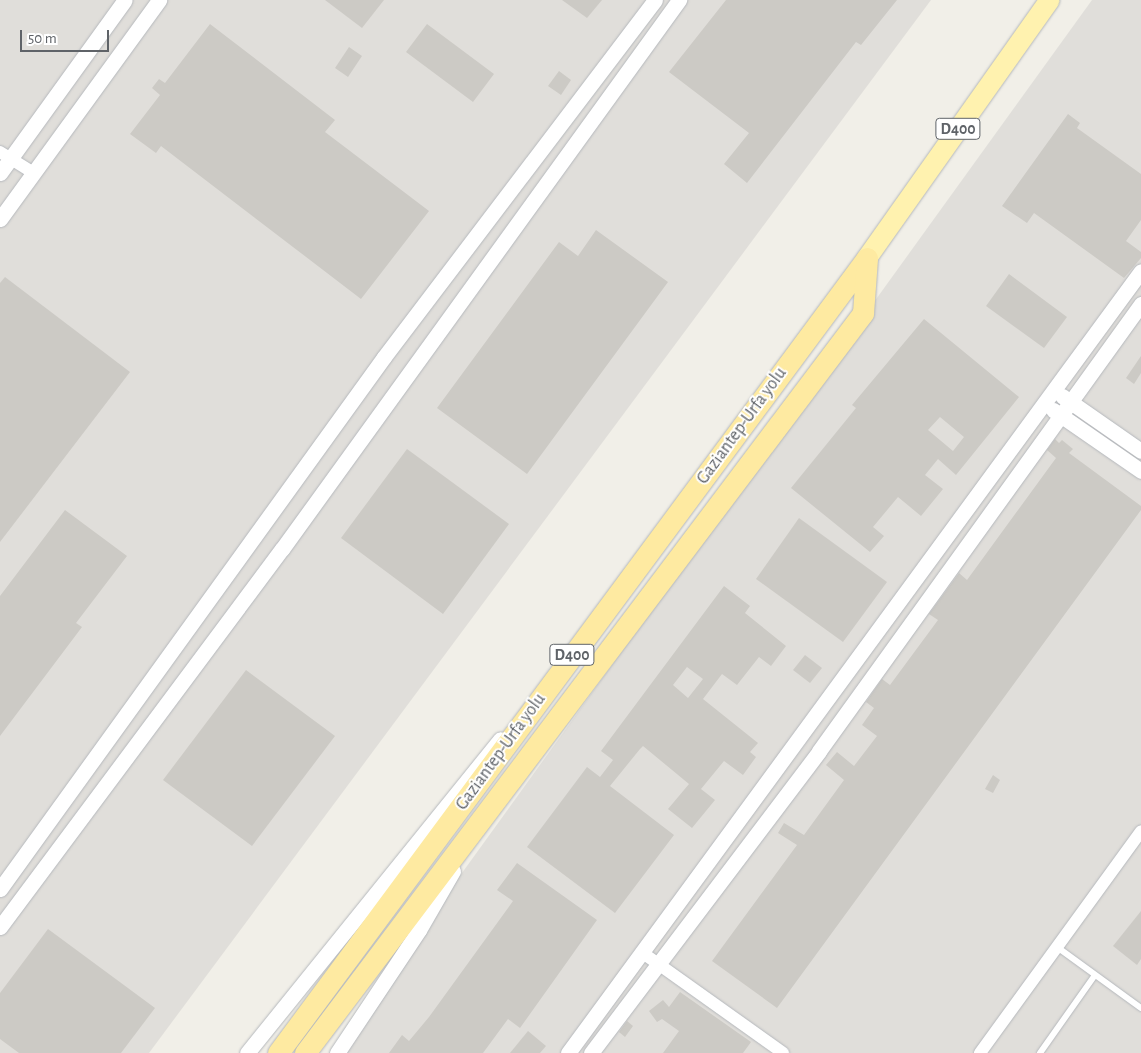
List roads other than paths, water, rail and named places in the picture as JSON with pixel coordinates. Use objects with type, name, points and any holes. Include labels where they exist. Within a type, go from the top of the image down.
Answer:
[{"type":"highway","name":"Gaziantep-Urfa yolu","points":[[278,1053],[866,258]]},
{"type":"highway","name":"Gaziantep-Urfa yolu","points":[[305,1053],[863,312],[866,258]]},
{"type":"main road","name":"Gaziantep-Urfa yolu","points":[[866,258],[1050,0]]},
{"type":"street","points":[[0,173],[5,155],[125,0]]},
{"type":"street","points":[[0,219],[159,0]]},
{"type":"street","points":[[0,889],[384,357],[656,0]]},
{"type":"street","points":[[0,927],[282,549],[679,0]]},
{"type":"street","points":[[5,155],[33,173]]},
{"type":"street","points":[[568,1053],[1045,405],[1141,271]]},
{"type":"street","points":[[591,1053],[819,751],[1141,304]]},
{"type":"street","points":[[1054,391],[1141,450]]},
{"type":"street","points":[[1045,405],[1141,470]]},
{"type":"street","points":[[247,1053],[357,920],[473,768],[556,677]]},
{"type":"street","points":[[337,1053],[419,930],[486,812]]},
{"type":"street","points":[[980,1053],[1141,831]]},
{"type":"street","points":[[643,953],[783,1053]]},
{"type":"lane","points":[[1057,947],[1141,1008]]},
{"type":"lane","points":[[1040,1053],[1095,975]]}]
